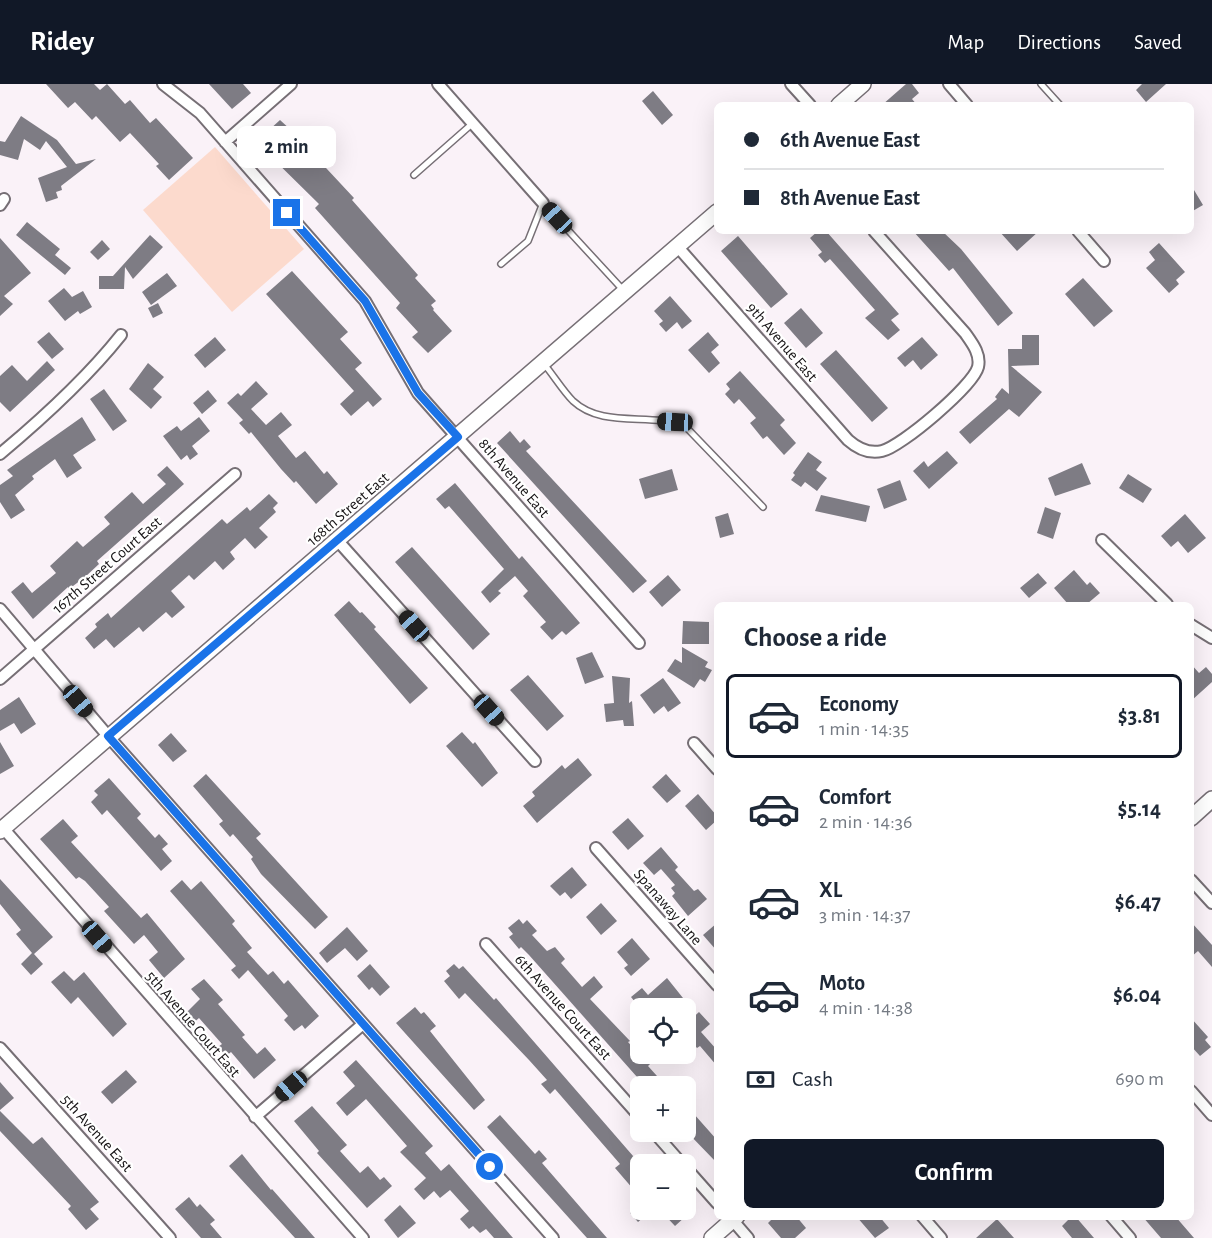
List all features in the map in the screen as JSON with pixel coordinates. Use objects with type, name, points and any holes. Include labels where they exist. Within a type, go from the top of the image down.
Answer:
[{"type":"street","name":"8th Avenue East","points":[[163,84],[200,113],[365,301],[418,393],[639,643]]},
{"type":"street","points":[[225,142],[291,84]]},
{"type":"street","points":[[438,84],[543,203]]},
{"type":"street","points":[[791,84],[807,102]]},
{"type":"street","points":[[843,102],[864,84]]},
{"type":"street","points":[[949,84],[964,102]]},
{"type":"street","name":"168th Street East","points":[[1,830],[714,215]]},
{"type":"street","name":"9th Avenue East","points":[[677,246],[848,440],[868,452],[885,451],[900,442],[958,393],[977,368],[978,354],[965,333],[877,234]]},
{"type":"street","points":[[1081,234],[1104,261]]},
{"type":"street","points":[[0,454],[72,388],[103,357],[121,334]]},
{"type":"street","name":"167th Street Court East","points":[[0,679],[235,474]]},
{"type":"street","points":[[1102,540],[1165,602]]},
{"type":"street","points":[[338,541],[535,761]]},
{"type":"street","points":[[0,609],[108,736],[553,1238]]},
{"type":"street","points":[[1194,627],[1212,638]]},
{"type":"street","points":[[694,743],[714,766]]},
{"type":"street","points":[[1194,815],[1212,799]]},
{"type":"street","name":"5th Avenue Court East","points":[[1,830],[363,1238]]},
{"type":"street","name":"Spanaway Lane","points":[[596,848],[714,982]]},
{"type":"street","points":[[1194,883],[1212,903]]},
{"type":"street","name":"6th Avenue Court East","points":[[486,944],[630,1107]]},
{"type":"street","points":[[255,1118],[363,1024]]},
{"type":"street","name":"5th Avenue East","points":[[0,1048],[170,1238]]},
{"type":"street","points":[[1194,1094],[1212,1115]]},
{"type":"street","points":[[663,1142],[673,1154]]},
{"type":"street","points":[[696,1179],[714,1200]]},
{"type":"street","points":[[712,1238],[731,1220]]},
{"type":"street","points":[[734,1220],[748,1238]]},
{"type":"street","points":[[925,1220],[941,1238]]},
{"type":"street","points":[[1115,1220],[1130,1238]]},
{"type":"lane","points":[[1041,84],[1057,102]]},
{"type":"lane","points":[[414,175],[473,123]]},
{"type":"lane","points":[[501,264],[528,241],[543,203],[625,292]]},
{"type":"lane","points":[[543,363],[573,401],[589,412],[610,417],[675,422],[696,433],[763,507]]},
{"type":"shaded area","points":[[215,147],[304,249],[232,312],[143,210]]},
{"type":"building","points":[[46,84],[94,84],[100,90],[107,84],[125,104],[130,100],[150,123],[156,118],[193,158],[169,180],[156,166],[159,164],[130,133],[120,142],[96,116],[92,120],[75,102],[68,108]]},
{"type":"building","points":[[209,84],[243,84],[251,93],[232,109]]},
{"type":"building","points":[[906,84],[912,84],[919,93],[912,99],[914,102],[885,102]]},
{"type":"building","points":[[1142,84],[1166,84],[1146,102],[1136,90]]},
{"type":"building","points":[[653,91],[673,115],[662,125],[642,101]]},
{"type":"building","points":[[21,116],[57,140],[76,164],[96,159],[61,186],[62,190],[56,192],[58,198],[46,202],[38,178],[67,167],[46,141],[40,150],[24,139],[18,160],[0,155],[0,141],[5,142]]},
{"type":"building","points":[[280,120],[315,152],[313,154],[354,198],[352,200],[418,275],[415,278],[436,301],[431,305],[433,310],[452,331],[428,353],[412,337],[418,332],[396,308],[400,303],[315,208],[319,204],[256,142]]},
{"type":"building","points":[[1194,190],[1203,205],[1194,210]]},
{"type":"building","points":[[27,222],[60,249],[55,255],[71,268],[65,275],[16,235]]},
{"type":"building","points":[[815,234],[829,234],[899,314],[891,320],[900,330],[888,340],[865,318],[875,310],[830,259],[825,263],[818,255],[822,252],[810,238]]},
{"type":"building","points":[[916,234],[945,234],[961,249],[1013,313],[998,326],[953,268],[949,271]]},
{"type":"building","points":[[1002,234],[1036,234],[1017,251]]},
{"type":"building","points":[[150,235],[163,247],[133,279],[125,267],[124,289],[99,289],[99,276],[113,276]]},
{"type":"building","points":[[738,236],[788,294],[771,308],[721,251]]},
{"type":"building","points":[[0,238],[31,273],[4,296],[13,304],[0,316]]},
{"type":"building","points":[[102,240],[110,249],[98,260],[90,252]]},
{"type":"building","points":[[1159,243],[1185,272],[1176,280],[1179,284],[1169,293],[1146,268],[1155,260],[1149,252]]},
{"type":"building","points":[[292,271],[348,332],[340,339],[362,363],[355,369],[382,399],[373,407],[368,401],[351,416],[340,404],[354,391],[266,294]]},
{"type":"building","points":[[167,273],[177,286],[151,305],[142,292]]},
{"type":"building","points":[[1083,278],[1113,311],[1094,327],[1065,294]]},
{"type":"building","points":[[64,288],[72,297],[83,291],[92,307],[80,314],[78,311],[65,321],[48,301]]},
{"type":"building","points":[[670,296],[692,321],[682,329],[677,322],[666,332],[659,324],[663,321],[654,311]]},
{"type":"building","points":[[158,303],[163,313],[153,318],[148,308]]},
{"type":"building","points":[[801,308],[823,333],[806,348],[784,323]]},
{"type":"building","points":[[49,332],[64,349],[52,359],[37,342]]},
{"type":"building","points":[[708,332],[719,345],[711,352],[720,363],[709,373],[688,350]]},
{"type":"building","points":[[1022,335],[1039,335],[1039,365],[1011,366],[1042,392],[1019,417],[1009,409],[970,444],[959,432],[997,399],[995,397],[1002,388],[1009,394],[1008,349],[1022,349]]},
{"type":"building","points":[[215,337],[226,350],[205,368],[194,355]]},
{"type":"building","points":[[922,337],[938,355],[921,370],[913,360],[905,367],[897,358]]},
{"type":"building","points":[[836,350],[888,408],[872,422],[820,364]]},
{"type":"building","points":[[47,361],[55,370],[10,412],[0,402],[0,376],[12,365],[27,381]]},
{"type":"building","points":[[148,363],[164,377],[153,389],[162,397],[151,409],[129,389]]},
{"type":"building","points":[[740,371],[785,420],[780,425],[796,443],[784,455],[767,436],[763,439],[750,423],[756,418],[739,399],[734,404],[725,394],[730,389],[726,384]]},
{"type":"building","points":[[256,381],[268,394],[251,409],[266,425],[281,412],[292,425],[278,436],[296,458],[305,451],[324,474],[327,471],[338,484],[316,504],[296,481],[294,483],[281,469],[251,432],[249,434],[239,423],[243,420],[227,403],[238,393],[241,396]]},
{"type":"building","points":[[104,389],[127,421],[113,431],[90,399]]},
{"type":"building","points":[[208,390],[217,401],[202,414],[193,403]]},
{"type":"building","points":[[82,417],[96,440],[73,455],[82,468],[67,478],[55,459],[32,476],[34,479],[15,495],[25,510],[11,519],[0,502],[0,485],[13,476],[7,470]]},
{"type":"building","points":[[199,417],[210,431],[192,446],[198,454],[190,460],[187,455],[181,460],[163,436],[177,426],[181,431]]},
{"type":"building","points":[[510,431],[520,443],[524,439],[531,447],[526,451],[647,581],[633,593],[497,443]]},
{"type":"building","points":[[947,451],[958,463],[929,489],[913,471],[924,461],[928,467]]},
{"type":"building","points":[[808,452],[822,462],[816,470],[827,478],[817,491],[805,482],[801,487],[791,480],[795,475],[793,473]]},
{"type":"building","points":[[1082,463],[1091,484],[1055,496],[1048,478]]},
{"type":"building","points":[[167,466],[184,484],[97,561],[99,564],[85,577],[69,589],[68,587],[33,619],[11,592],[23,582],[32,593],[56,573],[50,566],[77,541],[83,547],[110,524],[104,517],[132,492],[143,504],[166,484],[157,475]]},
{"type":"building","points":[[672,469],[678,490],[645,499],[639,479]]},
{"type":"building","points":[[1128,474],[1152,489],[1143,503],[1119,488]]},
{"type":"building","points":[[900,480],[907,500],[884,509],[877,489]]},
{"type":"building","points":[[455,483],[519,559],[522,556],[580,623],[566,635],[562,631],[552,640],[540,627],[546,622],[523,596],[528,591],[515,576],[498,591],[501,593],[490,603],[481,592],[504,569],[449,506],[445,509],[436,499]]},
{"type":"building","points":[[269,494],[278,503],[273,508],[276,512],[259,528],[268,537],[255,549],[245,538],[230,552],[235,559],[223,570],[215,561],[194,580],[189,575],[171,591],[185,607],[172,618],[166,612],[143,632],[139,627],[114,648],[106,639],[94,649],[85,638],[97,627],[95,624],[108,613],[111,618],[222,519],[227,524],[247,507],[250,511]]},
{"type":"building","points":[[821,495],[870,506],[866,522],[815,511]]},
{"type":"building","points":[[1045,507],[1061,513],[1053,539],[1037,533]]},
{"type":"building","points":[[728,513],[734,534],[720,538],[715,517]]},
{"type":"building","points":[[1185,514],[1206,538],[1188,553],[1178,541],[1171,547],[1161,536]]},
{"type":"building","points":[[412,547],[490,634],[473,650],[395,562]]},
{"type":"building","points":[[1074,570],[1087,585],[1090,582],[1100,593],[1089,602],[1066,602],[1054,588]]},
{"type":"building","points":[[1038,573],[1047,583],[1029,598],[1020,588]]},
{"type":"building","points":[[668,575],[681,590],[662,607],[649,592]]},
{"type":"building","points":[[349,601],[376,627],[374,629],[428,688],[410,704],[334,615]]},
{"type":"building","points":[[683,621],[709,622],[709,644],[682,644]]},
{"type":"building","points":[[682,647],[708,662],[705,667],[712,670],[705,682],[700,679],[694,688],[667,671],[675,659],[682,663]]},
{"type":"building","points":[[592,652],[604,677],[585,684],[576,658]]},
{"type":"building","points":[[1194,667],[1199,673],[1206,667],[1212,674],[1212,682],[1194,698]]},
{"type":"building","points":[[528,675],[564,716],[547,731],[510,690]]},
{"type":"building","points":[[612,676],[630,678],[629,703],[632,701],[634,726],[624,726],[623,720],[606,722],[604,704],[614,703]]},
{"type":"building","points":[[663,678],[681,703],[668,712],[664,706],[654,714],[640,695]]},
{"type":"building","points":[[19,697],[36,724],[21,734],[14,723],[0,731],[0,710]]},
{"type":"building","points":[[462,732],[473,744],[475,742],[498,773],[482,787],[446,746]]},
{"type":"building","points":[[171,733],[187,751],[173,762],[158,745]]},
{"type":"building","points":[[0,742],[14,766],[0,774]]},
{"type":"building","points":[[578,758],[592,775],[537,823],[523,806],[535,796],[532,792],[562,765],[565,769]]},
{"type":"building","points":[[206,774],[261,834],[256,838],[328,917],[315,929],[261,874],[251,859],[253,857],[233,834],[230,837],[219,824],[223,821],[193,786]]},
{"type":"building","points":[[666,774],[681,791],[667,803],[652,787]]},
{"type":"building","points":[[109,778],[141,814],[137,818],[155,838],[159,834],[168,844],[162,849],[172,861],[161,871],[107,810],[102,815],[91,802],[98,795],[94,791]]},
{"type":"building","points":[[698,794],[714,813],[714,823],[706,830],[685,806]]},
{"type":"building","points":[[628,818],[644,836],[628,850],[612,832]]},
{"type":"building","points":[[63,819],[78,836],[71,842],[141,918],[147,913],[185,959],[164,978],[149,960],[158,952],[144,935],[134,944],[104,911],[109,907],[85,881],[79,877],[76,879],[40,839]]},
{"type":"building","points":[[661,847],[678,867],[675,870],[694,891],[698,889],[707,899],[688,916],[672,896],[675,893],[671,888],[675,885],[661,869],[654,875],[643,863]]},
{"type":"building","points":[[572,867],[587,885],[571,899],[565,892],[560,896],[550,886]]},
{"type":"building","points":[[0,879],[53,937],[34,954],[43,964],[31,975],[21,964],[32,953],[16,934],[21,930],[0,904]]},
{"type":"building","points":[[182,880],[191,890],[201,881],[235,921],[232,924],[252,948],[247,952],[268,975],[273,971],[284,984],[288,980],[319,1016],[305,1029],[302,1025],[294,1031],[284,1020],[288,1016],[248,970],[239,979],[231,970],[236,966],[170,891]]},
{"type":"building","points":[[601,903],[617,921],[601,935],[586,917]]},
{"type":"building","points":[[519,919],[523,924],[527,920],[537,931],[532,935],[547,951],[555,947],[565,959],[561,963],[582,987],[594,976],[603,987],[590,999],[630,1041],[628,1042],[630,1064],[650,1064],[648,1066],[657,1076],[636,1076],[529,955],[521,947],[519,949],[509,937],[513,934],[508,928]]},
{"type":"building","points":[[1194,925],[1212,945],[1212,967],[1198,951],[1194,954]]},
{"type":"building","points":[[714,926],[714,948],[703,935]]},
{"type":"building","points":[[347,927],[368,951],[357,961],[345,948],[327,963],[319,953]]},
{"type":"building","points":[[632,938],[650,959],[631,976],[624,968],[628,965],[617,952]]},
{"type":"building","points":[[370,964],[390,987],[380,996],[372,987],[369,990],[357,976]]},
{"type":"building","points":[[454,964],[459,969],[463,966],[494,1000],[496,998],[631,1154],[630,1185],[615,1168],[620,1164],[555,1089],[550,1094],[541,1084],[547,1080],[529,1060],[465,993],[459,999],[444,981],[450,976],[446,971]]},
{"type":"building","points":[[64,971],[74,981],[84,972],[127,1024],[113,1037],[78,997],[71,1004],[51,982]]},
{"type":"building","points":[[667,978],[683,998],[631,997],[642,988],[648,995]]},
{"type":"building","points":[[204,979],[223,1000],[218,1004],[245,1035],[242,1037],[257,1054],[265,1047],[276,1060],[254,1079],[231,1052],[226,1056],[218,1047],[222,1044],[199,1018],[191,1025],[183,1016],[200,999],[191,989]]},
{"type":"building","points":[[415,1007],[421,1014],[424,1012],[436,1026],[430,1031],[485,1100],[474,1110],[396,1023]]},
{"type":"building","points":[[699,1012],[710,1024],[701,1032],[714,1047],[714,1062],[700,1046],[697,1048],[696,1015]]},
{"type":"building","points":[[1194,1021],[1208,1037],[1205,1040],[1211,1047],[1200,1056],[1194,1049]]},
{"type":"building","points":[[356,1060],[433,1146],[425,1153],[441,1171],[449,1164],[513,1238],[494,1238],[486,1229],[480,1233],[473,1226],[469,1229],[460,1219],[469,1211],[450,1190],[440,1198],[434,1191],[424,1200],[414,1189],[426,1178],[400,1152],[407,1146],[366,1099],[347,1116],[336,1103],[355,1086],[343,1072]]},
{"type":"building","points":[[126,1070],[137,1082],[112,1104],[101,1092]]},
{"type":"building","points":[[0,1082],[14,1098],[0,1110]]},
{"type":"building","points":[[312,1106],[347,1145],[340,1151],[360,1173],[368,1166],[380,1180],[384,1177],[392,1186],[367,1208],[317,1153],[319,1151],[294,1121]]},
{"type":"building","points":[[0,1111],[33,1144],[42,1137],[99,1202],[90,1209],[99,1219],[86,1230],[68,1209],[71,1206],[0,1131]]},
{"type":"building","points":[[500,1115],[535,1154],[539,1150],[547,1159],[542,1163],[607,1238],[587,1238],[487,1127]]},
{"type":"building","points":[[696,1116],[714,1137],[714,1160],[696,1141]]},
{"type":"building","points":[[242,1154],[315,1238],[295,1238],[229,1166]]},
{"type":"building","points":[[189,1197],[197,1207],[200,1204],[215,1220],[210,1224],[222,1238],[201,1238],[175,1209]]},
{"type":"building","points":[[400,1205],[416,1223],[398,1238],[384,1220]]},
{"type":"building","points":[[669,1220],[682,1220],[675,1226]]},
{"type":"building","points":[[771,1220],[799,1220],[806,1228],[795,1238],[781,1238],[768,1223]]},
{"type":"building","points":[[859,1220],[882,1220],[889,1228],[875,1238]]},
{"type":"building","points":[[998,1220],[1014,1238],[976,1238]]},
{"type":"building","points":[[1068,1220],[1078,1220],[1094,1238],[1072,1238],[1062,1226]]},
{"type":"building","points":[[1145,1220],[1178,1220],[1194,1238],[1161,1238]]},
{"type":"route","points":[[287,213],[365,301],[418,393],[458,437],[108,736],[490,1167]]}]
